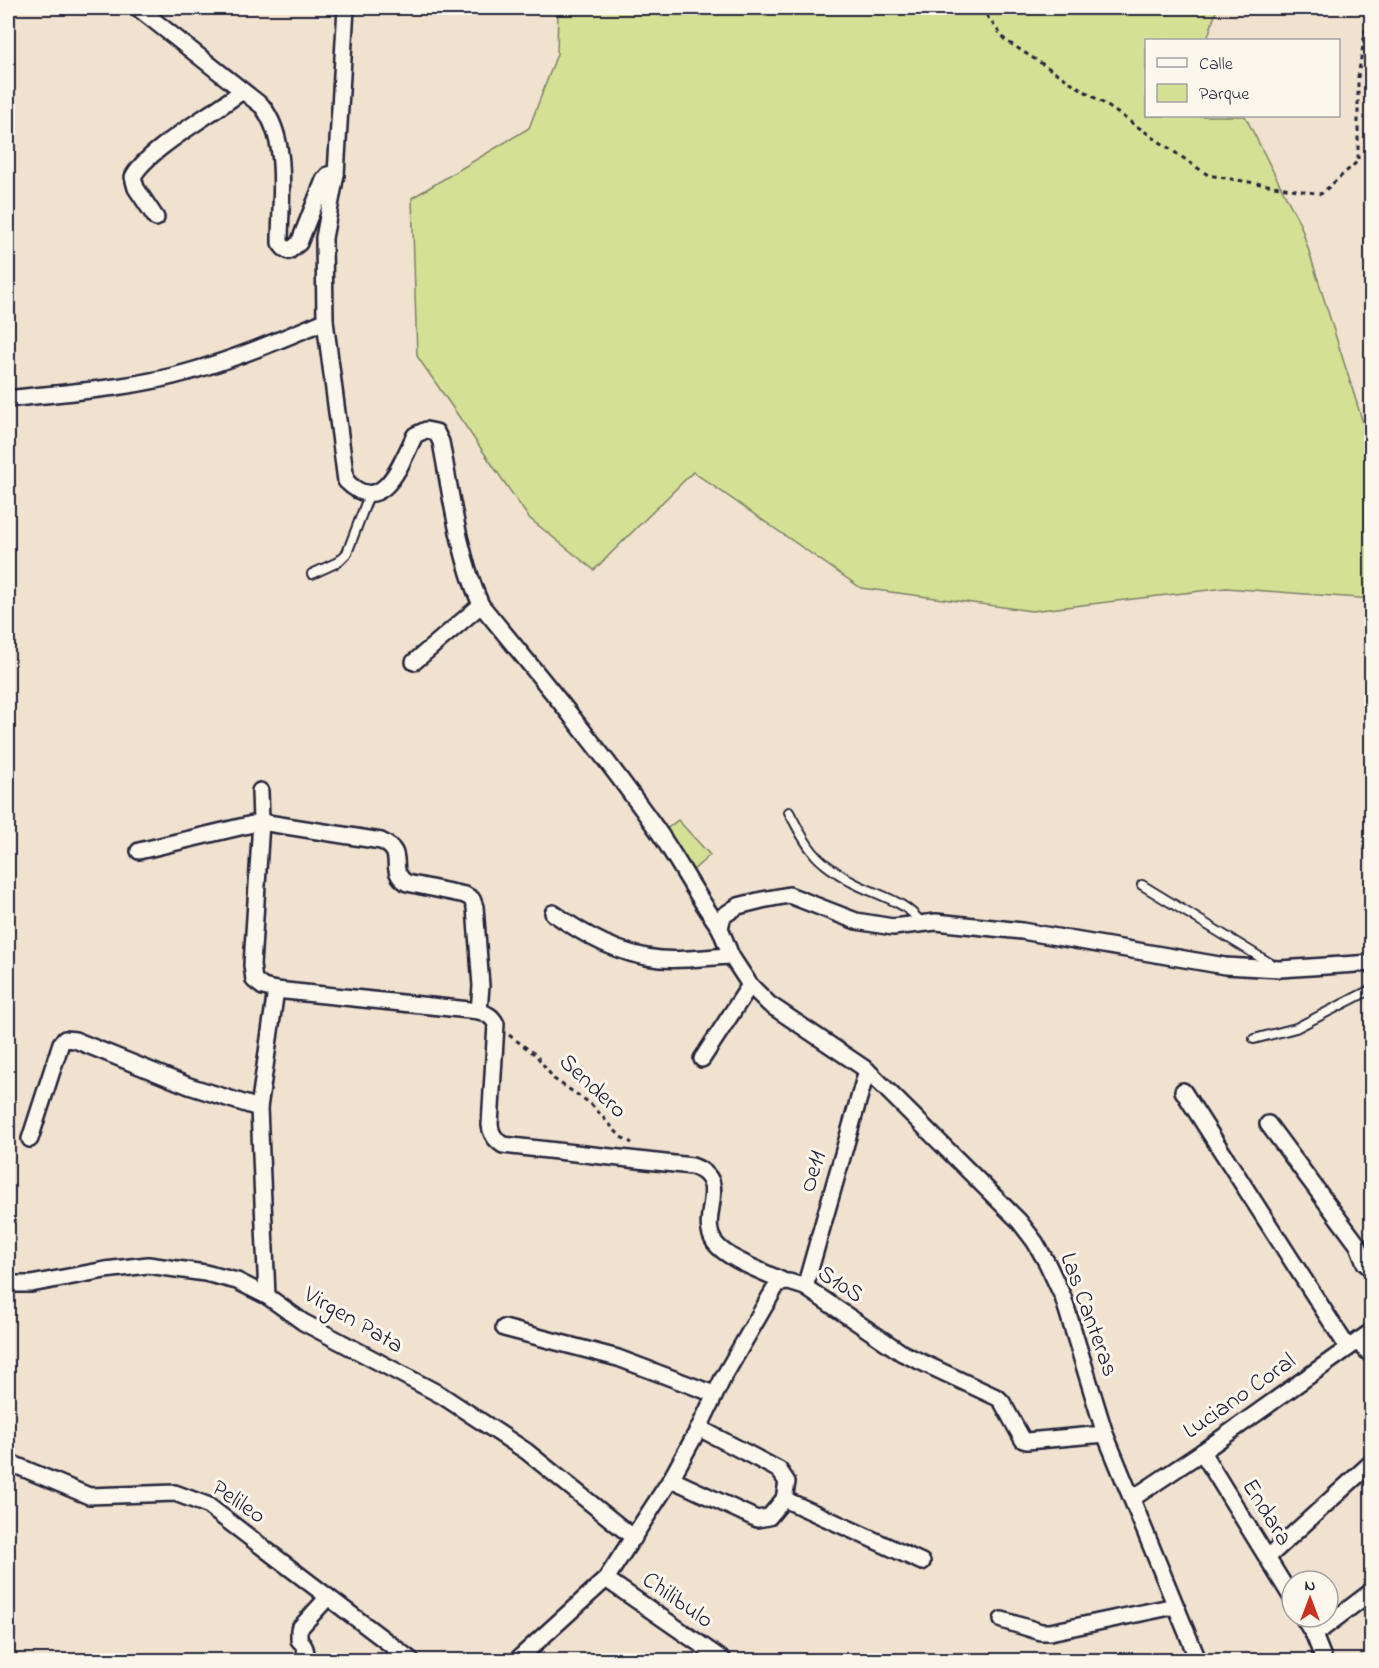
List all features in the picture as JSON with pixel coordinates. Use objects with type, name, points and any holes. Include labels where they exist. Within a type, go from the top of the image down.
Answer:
[{"type":"street","points":[[138,8],[262,106],[272,118],[281,152],[280,243],[284,248],[289,251],[299,243],[324,180],[336,174]]},
{"type":"street","points":[[346,8],[336,174],[324,238],[325,321],[346,481],[355,490],[369,495]]},
{"type":"street","points":[[156,219],[136,188],[133,177],[137,168],[158,150],[242,91]]},
{"type":"street","points":[[8,399],[117,387],[186,373],[230,359],[325,321]]},
{"type":"street","name":"Las Canteras","points":[[369,495],[384,490],[396,473],[416,435],[426,430],[436,432],[441,442],[457,521],[475,591],[481,604],[593,742],[660,834],[705,908],[720,928],[731,956],[750,985],[769,1004],[867,1070],[1019,1221],[1035,1242],[1063,1297],[1105,1434],[1198,1660]]},
{"type":"street","points":[[414,662],[481,604]]},
{"type":"street","points":[[260,791],[261,822],[252,965],[254,980],[263,987],[276,990],[479,1011],[492,1017],[496,1024],[490,1125],[493,1137],[498,1142],[503,1145],[692,1166],[699,1169],[705,1173],[713,1185],[713,1199],[708,1222],[716,1244],[727,1254],[783,1281]]},
{"type":"street","points":[[139,851],[261,822],[381,841],[392,846],[396,855],[399,878],[472,899],[475,907],[481,986],[479,1011]]},
{"type":"street","points":[[720,928],[723,916],[738,906],[789,896],[856,921],[893,927],[936,922],[1022,931],[1225,966],[1280,969],[1371,963]]},
{"type":"street","points":[[553,913],[588,936],[636,955],[663,959],[731,956]]},
{"type":"street","points":[[702,1059],[750,985]]},
{"type":"street","points":[[267,1296],[259,1108],[276,990]]},
{"type":"street","points":[[30,1139],[61,1043],[65,1039],[75,1040],[189,1086],[259,1108]]},
{"type":"street","name":"Oe11","points":[[805,1287],[867,1070]]},
{"type":"street","points":[[1183,1091],[1353,1345],[1371,1356]]},
{"type":"street","points":[[1268,1124],[1358,1245],[1365,1263],[1371,1270]]},
{"type":"street","name":"Virgen Pata","points":[[8,1284],[31,1284],[105,1270],[148,1265],[205,1273],[237,1281],[267,1296],[303,1322],[441,1395],[526,1451],[634,1538]]},
{"type":"street","name":"S10S","points":[[517,1660],[606,1579],[671,1479],[699,1428],[714,1394],[778,1283],[783,1281],[805,1287],[902,1353],[998,1398],[1023,1440],[1027,1442],[1105,1434]]},
{"type":"street","points":[[504,1328],[618,1358],[714,1394]]},
{"type":"street","name":"Luciano Coral","points":[[1133,1498],[1202,1452],[1371,1331]]},
{"type":"street","points":[[671,1479],[757,1519],[769,1517],[784,1499],[788,1487],[783,1473],[699,1428]]},
{"type":"street","name":"Endara","points":[[1202,1452],[1280,1578]]},
{"type":"street","name":"Pelileo","points":[[8,1462],[89,1496],[175,1493],[207,1505],[411,1660]]},
{"type":"street","points":[[1268,1557],[1371,1462]]},
{"type":"street","points":[[784,1499],[922,1562]]},
{"type":"street","name":"Chilibulo","points":[[606,1579],[723,1660]]},
{"type":"street","points":[[1314,1635],[1371,1591]]},
{"type":"street","points":[[302,1660],[306,1651],[305,1646],[299,1640],[299,1629],[328,1597]]},
{"type":"street","points":[[1002,1620],[1041,1632],[1060,1632],[1175,1606]]},
{"type":"street","points":[[1310,1629],[1324,1660]]},
{"type":"lane","points":[[312,574],[338,562],[347,553],[369,495]]},
{"type":"lane","points":[[789,812],[813,853],[832,869],[853,882],[915,913],[922,924]]},
{"type":"lane","points":[[1142,885],[1280,969]]},
{"type":"lane","points":[[1254,1039],[1296,1028],[1371,989]]},
{"type":"path","points":[[981,8],[1005,40],[1103,103],[1208,175],[1321,194],[1358,161],[1358,77],[1369,8]]},
{"type":"path","name":"Sendero","points":[[496,1024],[536,1055],[554,1079],[590,1103],[621,1137],[642,1148]]},
{"type":"green space","points":[[558,8],[1217,8],[1207,39],[1145,39],[1145,117],[1246,117],[1301,226],[1371,448],[1371,599],[1226,588],[1032,611],[861,588],[693,472],[594,570],[529,518],[417,356],[412,198],[529,128],[557,54]]},
{"type":"green space","points":[[678,820],[710,855],[690,873],[660,834]]}]
